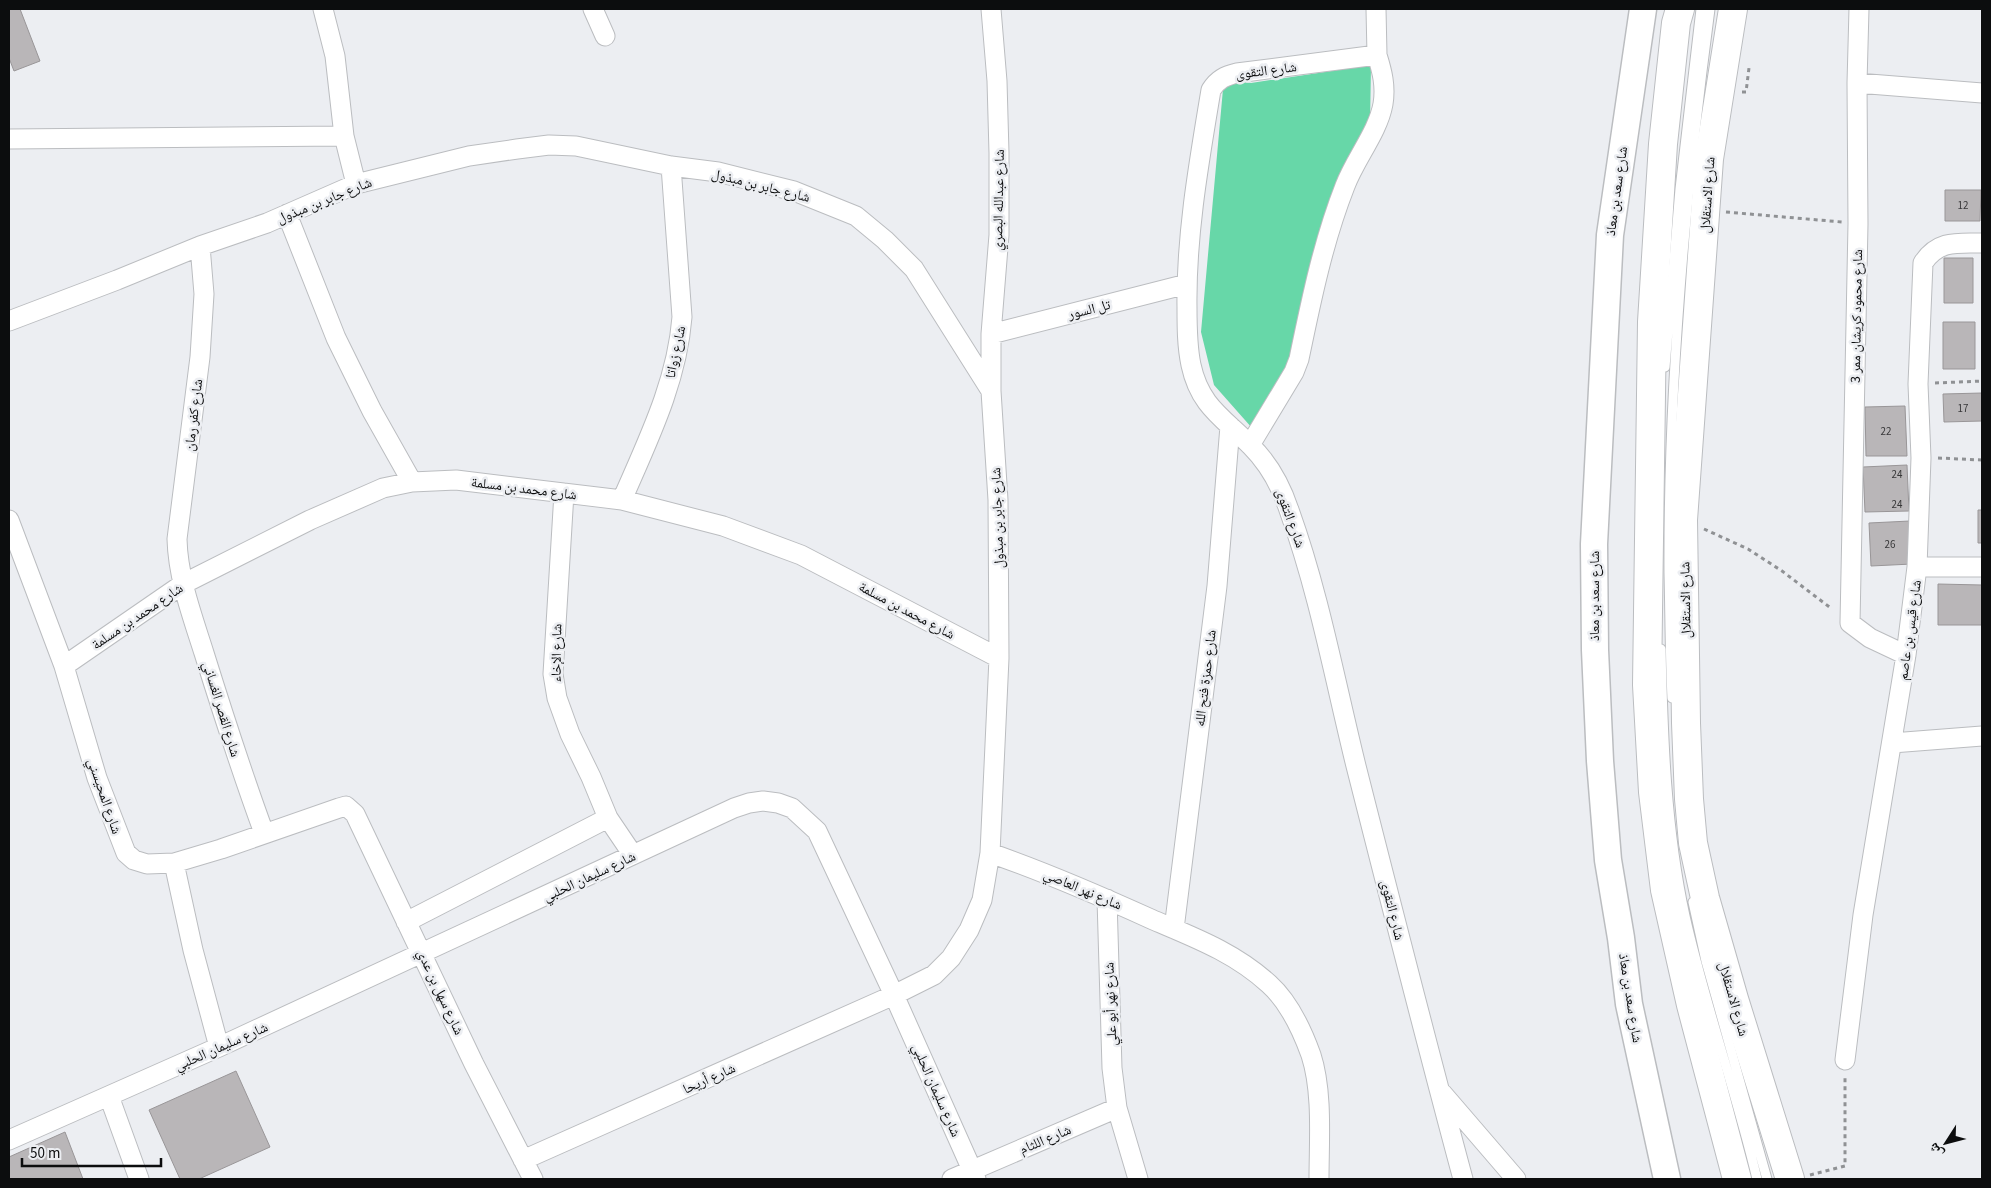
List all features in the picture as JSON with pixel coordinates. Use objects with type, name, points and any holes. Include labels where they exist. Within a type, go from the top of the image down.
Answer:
[{"type":"highway","name":"شارع الاستقلال","points":[[1733,9],[1709,159],[1683,520],[1689,799],[1693,842],[1705,898],[1734,999],[1797,1178]]},
{"type":"highway","points":[[1678,13],[1663,144],[1652,322],[1647,686],[1653,792],[1664,890],[1688,995],[1736,1179]]},
{"type":"street","points":[[323,9],[335,56],[344,136],[356,184]]},
{"type":"street","points":[[593,9],[605,36]]},
{"type":"street","name":"شارع عبدالله البصري","points":[[991,9],[997,81],[999,154],[999,235],[991,334],[991,391]]},
{"type":"street","points":[[1250,444],[1294,372],[1299,359],[1324,245],[1345,185],[1372,134],[1383,104],[1384,76],[1377,55],[1376,9]]},
{"type":"street","name":"شارع سعد بن معاذ","points":[[1643,9],[1610,235],[1594,544],[1595,650],[1600,761],[1608,860],[1630,1004],[1667,1179]]},
{"type":"street","name":"شارع محمود كريشان ممر 3","points":[[1850,623],[1858,224],[1857,83],[1859,9]]},
{"type":"street","name":"شارع التقوى","points":[[1377,55],[1237,73],[1225,76],[1211,90],[1191,226],[1187,284],[1188,345],[1191,366],[1199,390],[1208,406],[1250,444],[1266,462],[1278,483],[1289,509],[1305,558],[1463,1179]]},
{"type":"street","points":[[1857,83],[1982,93]]},
{"type":"street","points":[[9,139],[344,136]]},
{"type":"street","name":"شارع جابر بن مبذول","points":[[9,321],[287,214],[356,184],[469,156],[549,145],[576,146],[608,151],[671,166],[718,172],[794,191],[856,216],[885,240],[914,269],[991,391],[999,548],[998,658],[990,853],[982,900],[969,930],[951,958],[934,975],[894,995]]},
{"type":"street","name":"شارع زواتا","points":[[622,500],[660,413],[680,340],[682,317],[671,166]]},
{"type":"street","points":[[287,214],[336,338],[372,411],[412,482]]},
{"type":"street","name":"شارع قيس بن عاصم","points":[[1845,1060],[1863,915],[1906,655],[1917,568],[1920,458],[1918,384],[1923,263],[1929,255],[1942,246],[1982,243]]},
{"type":"street","name":"شارع كفر رمان","points":[[183,584],[177,555],[177,539],[201,348],[204,294],[200,246]]},
{"type":"street","name":"تل السور","points":[[991,334],[1187,284]]},
{"type":"street","name":"شارع حمزة فتح الله","points":[[1174,929],[1217,586],[1230,426]]},
{"type":"street","name":"شارع محمد بن مسلمة","points":[[64,666],[183,584],[310,520],[383,488],[412,482],[456,480],[622,500],[723,526],[801,555],[998,658]]},
{"type":"street","name":"شارع الإخاء","points":[[564,493],[553,674],[557,698],[570,734],[608,818],[632,855]]},
{"type":"street","name":"شارع المحيسني","points":[[9,520],[64,666],[97,778],[126,853],[134,860],[147,864],[174,863],[346,806]]},
{"type":"street","points":[[1917,568],[1982,567]]},
{"type":"street","name":"شارع القصر الغساني","points":[[183,584],[234,751],[264,833]]},
{"type":"street","points":[[1850,623],[1870,638],[1906,655]]},
{"type":"street","points":[[1892,743],[1982,736]]},
{"type":"street","name":"شارع سليمان الحلبي","points":[[9,1140],[423,954],[632,855],[749,803],[764,801],[778,802],[792,808],[817,832],[894,995],[974,1174]]},
{"type":"street","name":"شارع سهل بن عدي","points":[[346,806],[355,814],[474,1064],[533,1179]]},
{"type":"street","points":[[406,922],[608,818]]},
{"type":"street","name":"شارع نهر العاصي","points":[[990,853],[1043,872],[1226,952],[1270,985],[1286,1003],[1309,1050],[1316,1078],[1319,1120],[1319,1179]]},
{"type":"street","points":[[174,863],[193,950],[219,1047]]},
{"type":"street","name":"شارع نهر أبو علي","points":[[1107,899],[1110,1036],[1117,1108],[1138,1179]]},
{"type":"street","name":"شارع أريحا","points":[[523,1160],[894,995]]},
{"type":"street","points":[[1439,1089],[1516,1179]]},
{"type":"street","points":[[109,1096],[139,1179]]},
{"type":"street","name":"شارع اللثام","points":[[952,1179],[974,1174],[1117,1108]]},
{"type":"lane","points":[[1660,591],[1665,359],[1680,189],[1701,9]]},
{"type":"lane","points":[[1673,710],[1669,504],[1672,392],[1681,269],[1710,9]]},
{"type":"lane","points":[[1660,635],[1665,750],[1677,868],[1697,964],[1735,1094],[1756,1179]]},
{"type":"lane","points":[[1691,894],[1706,961],[1767,1179]]},
{"type":"path","points":[[1746,92],[1749,68]]},
{"type":"path","points":[[1705,210],[1858,224]]},
{"type":"path","points":[[1956,382],[1982,381]]},
{"type":"path","points":[[1958,459],[1982,460]]},
{"type":"path","points":[[1683,520],[1748,549],[1789,576],[1850,623]]},
{"type":"path","points":[[1797,1178],[1845,1166],[1845,1060]]},
{"type":"green space","points":[[1371,65],[1370,125],[1325,256],[1306,357],[1252,428],[1214,385],[1201,332],[1223,89],[1234,79],[1251,83]]},
{"type":"building","points":[[9,9],[20,9],[40,61],[14,71],[9,58]]},
{"type":"building","points":[[1945,190],[1981,190],[1980,221],[1945,221]]},
{"type":"building","points":[[1944,258],[1973,258],[1973,303],[1944,303]]},
{"type":"building","points":[[1943,322],[1975,322],[1975,369],[1943,369]]},
{"type":"building","points":[[1982,393],[1982,421],[1944,422],[1943,394]]},
{"type":"building","points":[[1905,406],[1907,456],[1866,456],[1865,407]]},
{"type":"building","points":[[1907,465],[1909,511],[1865,512],[1863,467]]},
{"type":"building","points":[[1978,510],[1982,510],[1982,543],[1978,543]]},
{"type":"building","points":[[1910,521],[1912,564],[1871,566],[1869,523]]},
{"type":"building","points":[[1938,584],[1982,585],[1982,625],[1938,625]]},
{"type":"building","points":[[236,1071],[270,1147],[199,1179],[180,1179],[149,1110]]},
{"type":"building","points":[[65,1132],[83,1179],[9,1179],[9,1157]]}]
